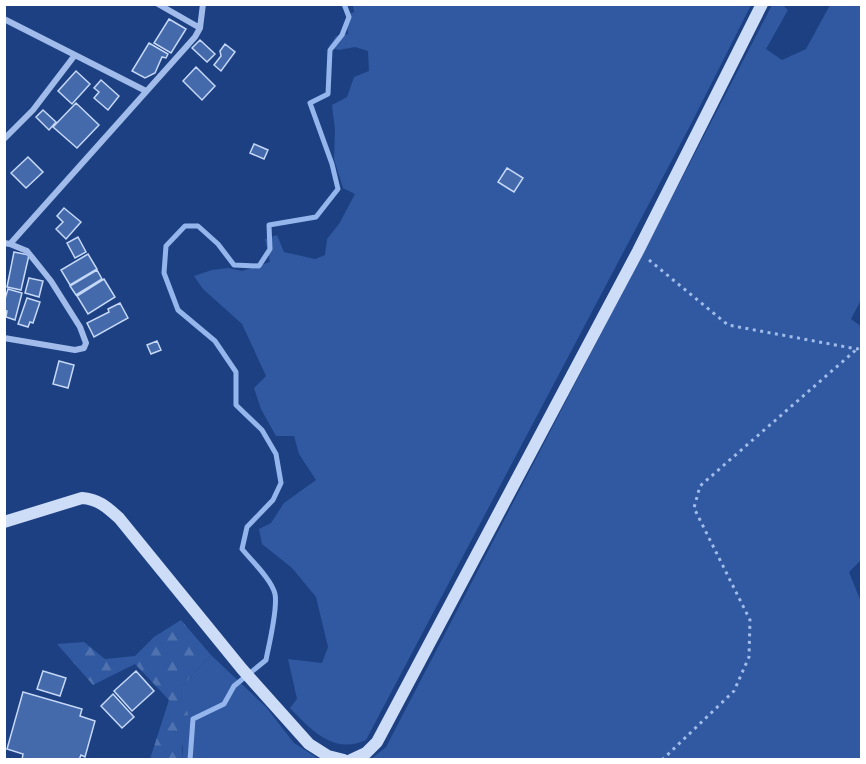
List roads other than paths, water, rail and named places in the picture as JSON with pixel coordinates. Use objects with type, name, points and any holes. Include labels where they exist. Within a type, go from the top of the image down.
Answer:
[{"type":"street","points":[[158,4],[200,28]]},
{"type":"street","points":[[4,338],[75,350],[84,348],[86,343],[80,327],[51,280],[27,250],[7,244],[179,55],[200,28],[203,4]]},
{"type":"street","points":[[351,759],[366,753],[377,742],[638,251],[762,4]]},
{"type":"street","points":[[4,19],[146,91]]},
{"type":"street","points":[[4,139],[33,110],[75,55]]},
{"type":"street","points":[[4,522],[82,498],[93,499],[106,506],[119,518],[242,669],[309,744],[328,756],[344,759]]},
{"type":"waterway","points":[[190,760],[193,719],[224,704],[234,686],[266,660],[274,617],[275,594],[266,577],[242,549],[247,527],[273,500],[281,483],[276,454],[262,430],[236,405],[236,372],[215,341],[178,310],[164,273],[166,246],[185,226],[198,226],[218,244],[234,265],[259,266],[270,249],[269,225],[316,217],[338,189],[332,164],[310,103],[328,94],[330,50],[342,35],[349,17],[344,4]]}]
